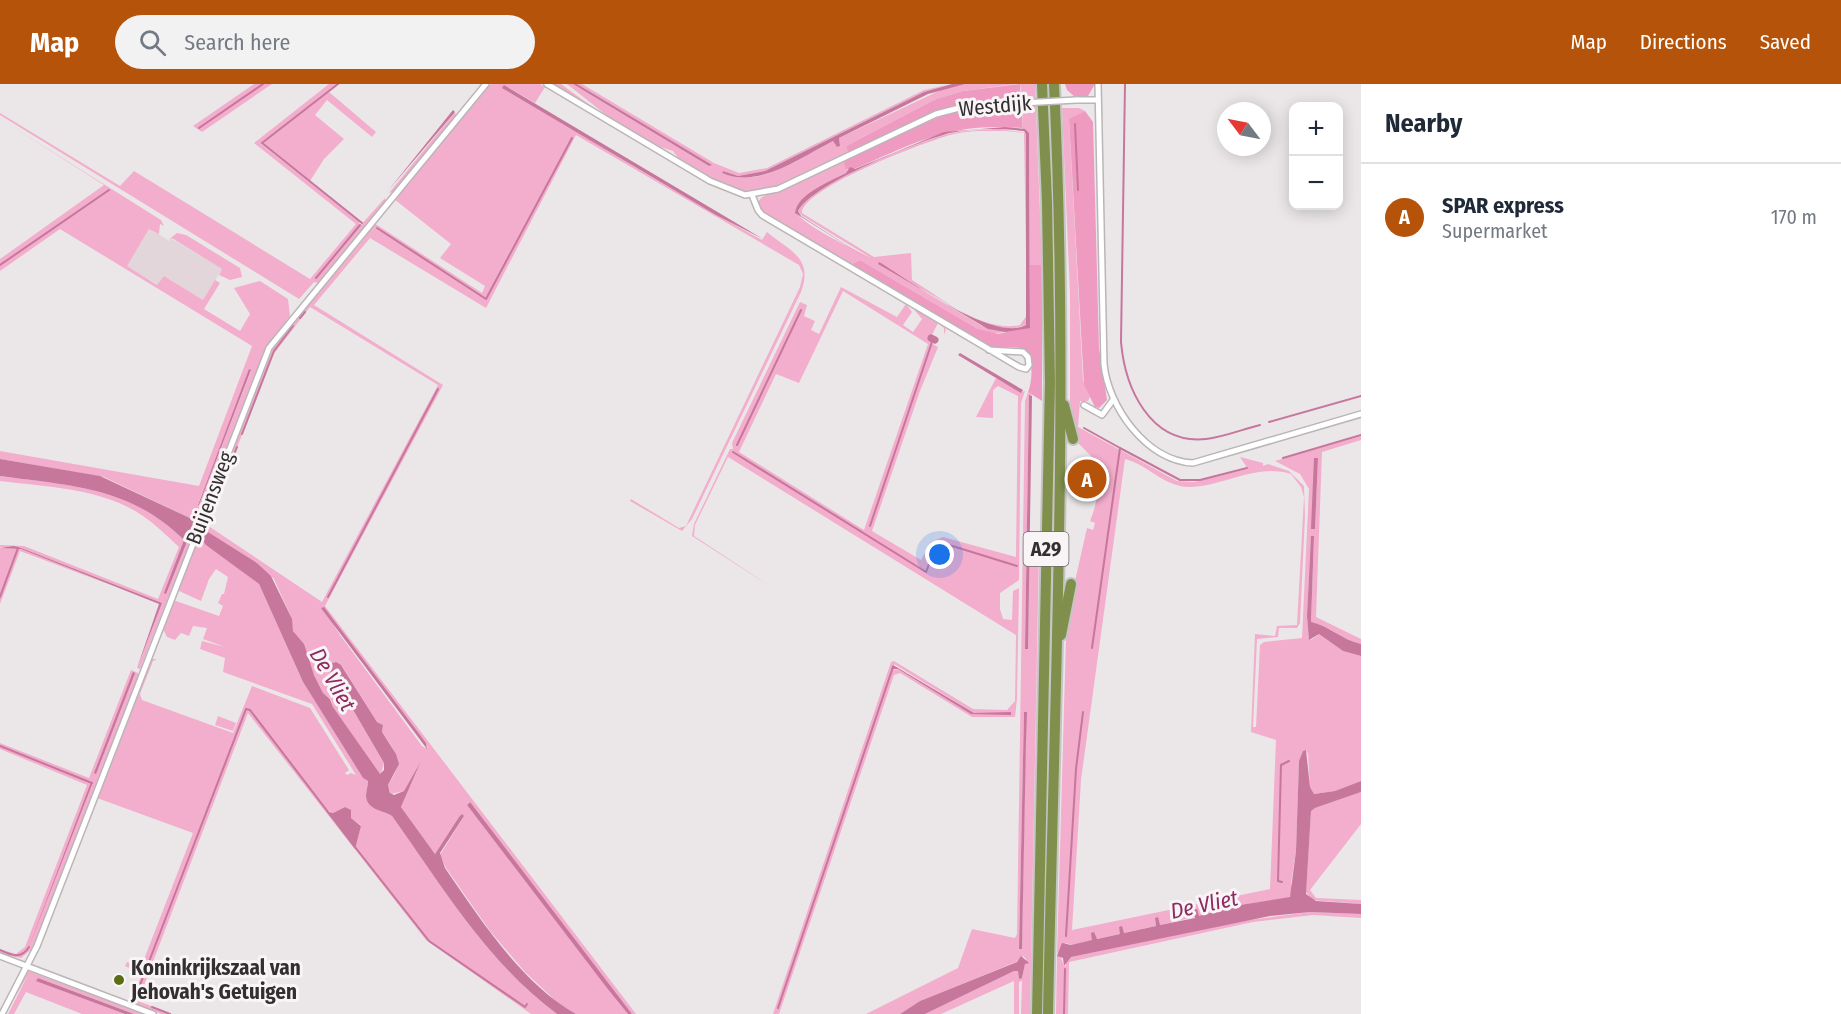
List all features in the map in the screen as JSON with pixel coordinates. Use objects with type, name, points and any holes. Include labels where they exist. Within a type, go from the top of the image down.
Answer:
[{"type":"highway","name":"A29","points":[[1037,1014],[1050,383],[1048,213],[1042,84]]},
{"type":"highway","name":"A29","points":[[1048,1014],[1060,389],[1060,249],[1054,84]]},
{"type":"highway","name":"A29","points":[[1060,389],[1073,439]]},
{"type":"highway","name":"A29","points":[[1056,659],[1071,584]]},
{"type":"street","name":"Buijensweg","points":[[2,1014],[27,967],[271,345],[486,84]]},
{"type":"street","name":"Westdijk","points":[[547,84],[720,186],[735,193],[752,195],[778,189],[936,114],[971,105],[1098,100]]},
{"type":"street","points":[[1098,84],[1103,356],[1113,400],[1127,424],[1141,437],[1167,454],[1190,463],[1361,414]]},
{"type":"street","points":[[752,195],[762,215],[989,350],[1022,369],[1026,369],[1029,365],[1028,357],[1023,352],[989,350]]},
{"type":"street","points":[[1084,405],[1102,414],[1113,400]]},
{"type":"street","points":[[0,957],[153,1014]]},
{"type":"shaded area","points":[[254,84],[272,84],[202,132],[193,126]]},
{"type":"shaded area","points":[[329,84],[337,84],[261,144],[359,221],[360,226],[385,198],[386,201],[318,283],[314,282],[299,299],[0,115],[0,113],[120,186],[134,171],[310,279],[356,224],[254,143]]},
{"type":"shaded area","points":[[491,84],[540,84],[545,87],[535,103],[504,85],[567,126],[729,222],[762,240],[767,232],[791,250],[802,263],[804,280],[801,292],[692,519],[682,531],[630,501],[631,499],[679,528],[686,526],[800,287],[803,274],[799,265],[576,135],[486,308],[370,238],[314,305],[443,385],[325,606],[636,1014],[632,1014],[469,802],[467,805],[628,1014],[576,1014],[558,1003],[525,972],[490,931],[446,868],[440,855],[464,816],[459,817],[435,854],[401,807],[421,761],[404,791],[391,794],[388,785],[398,763],[395,752],[382,732],[383,725],[377,722],[342,666],[334,662],[330,666],[331,672],[384,763],[381,774],[377,772],[333,707],[331,699],[323,693],[302,642],[293,631],[291,617],[274,579],[257,563],[208,532],[200,531],[273,348],[363,240],[374,223],[482,293],[485,286],[440,258],[451,244],[394,199]],"holes":[[[310,307],[438,385],[322,602],[207,525],[273,355]],[[322,606],[428,747],[422,746],[340,635]]]},
{"type":"shaded area","points":[[551,84],[561,84],[595,109]]},
{"type":"shaded area","points":[[567,84],[573,84],[709,166],[711,165],[577,84],[582,84],[714,163],[739,173],[767,168],[924,90],[952,84],[924,92],[765,171],[738,176],[723,171],[722,173],[736,177],[751,177],[793,163],[833,141],[837,147],[840,146],[839,138],[943,89],[965,84],[1016,84],[963,91],[936,99],[846,146],[848,152],[775,187],[742,192],[724,186],[679,159],[673,151],[657,146],[610,118]]},
{"type":"shaded area","points":[[573,84],[577,84],[712,165],[709,166]]},
{"type":"shaded area","points":[[952,84],[965,84],[928,94],[839,138],[840,146],[837,147],[833,141],[793,163],[765,174],[736,177],[722,173],[723,171],[738,176],[765,171],[924,92]]},
{"type":"shaded area","points":[[1020,84],[1035,84],[1042,265],[1030,265],[1029,133],[1022,128],[1023,100]]},
{"type":"shaded area","points":[[1020,84],[1021,101],[964,104],[944,109],[848,152],[846,146],[936,99],[963,91]]},
{"type":"shaded area","points":[[1065,84],[1095,84],[1088,96],[1076,98],[1067,90]]},
{"type":"shaded area","points":[[504,85],[763,239],[716,215],[502,88]]},
{"type":"shaded area","points":[[329,92],[376,132],[372,137],[327,100],[315,115],[344,139],[324,159],[310,181],[263,143]]},
{"type":"shaded area","points":[[1022,105],[1022,128],[974,128],[954,131],[916,143],[854,169],[846,169],[843,160],[943,115],[970,109]]},
{"type":"shaded area","points":[[1062,108],[1079,108],[1085,111],[1069,120],[1083,380],[1090,397],[1088,401],[1080,401],[1078,427],[1177,481],[1194,482],[1248,469],[1240,457],[1263,463],[1263,466],[1268,464],[1289,471],[1304,486],[1305,516],[1300,623],[1297,628],[1279,628],[1278,637],[1257,639],[1253,727],[1256,727],[1260,645],[1264,642],[1302,638],[1309,489],[1300,474],[1275,461],[1361,436],[1361,440],[1322,452],[1316,617],[1361,639],[1361,644],[1311,623],[1314,536],[1311,537],[1307,616],[1311,640],[1319,634],[1343,651],[1361,656],[1361,781],[1335,791],[1314,794],[1310,787],[1308,754],[1306,750],[1303,751],[1299,762],[1296,851],[1291,883],[1293,891],[1289,898],[1240,905],[1199,917],[1193,910],[1195,917],[1160,925],[1155,919],[1156,926],[1123,933],[1122,927],[1120,934],[1096,939],[1094,933],[1093,940],[1072,945],[1066,943],[1057,954],[1068,612],[1087,528],[1093,530],[1095,523],[1090,521],[1096,500],[1099,472],[1099,464],[1077,442],[1070,416],[1070,294]],"holes":[[[1314,458],[1318,458],[1315,529]],[[1125,459],[1180,486],[1202,486],[1252,473],[1278,471],[1291,474],[1301,487],[1304,497],[1297,625],[1277,626],[1275,636],[1255,634],[1251,732],[1276,740],[1270,889],[1072,930],[1081,780]]]},
{"type":"shaded area","points":[[453,110],[455,112],[387,192]]},
{"type":"shaded area","points":[[1085,111],[1093,122],[1099,348],[1107,400],[1099,408],[1095,407],[1084,385],[1069,119]]},
{"type":"shaded area","points":[[455,112],[456,116],[394,192],[389,193]]},
{"type":"shaded area","points":[[0,119],[161,220],[164,226],[160,224],[159,234],[149,229],[127,266],[157,285],[164,276],[203,300],[215,280],[220,283],[204,309],[240,331],[250,314],[234,288],[260,281],[288,299],[290,316],[263,354],[195,529],[192,526],[196,516],[192,519],[104,477],[0,459],[0,451],[199,486],[252,346],[60,229],[0,271],[0,259],[104,185]],"holes":[[[250,370],[251,371],[199,505]]]},
{"type":"shaded area","points":[[1005,127],[1025,129],[1029,133],[1030,328],[1006,332],[988,329],[936,298],[973,318],[994,325],[1012,328],[1026,325],[1026,134],[1024,131],[981,129]]},
{"type":"shaded area","points":[[998,129],[1026,133],[1026,254],[1024,133],[967,132],[920,145],[869,166],[822,191],[808,203],[802,213],[874,257],[911,253],[912,280],[949,304],[991,324],[1020,325],[1026,316],[1026,325],[1011,329],[983,324],[878,264],[982,326],[1020,330],[992,334],[978,329],[860,260],[850,265],[767,216],[757,203],[762,197],[843,160],[848,168],[847,172],[812,192],[795,210],[799,216],[817,229],[871,258],[798,211],[807,200],[823,189],[867,165],[891,155],[948,134],[966,131]]},
{"type":"shaded area","points":[[967,130],[935,138],[868,165],[823,189],[807,200],[798,211],[801,216],[870,260],[795,213],[797,206],[808,194],[846,173],[850,167],[855,169],[944,132]]},
{"type":"shaded area","points":[[150,228],[169,241],[171,238],[222,269],[203,300],[164,276],[158,285],[126,266]]},
{"type":"shaded area","points":[[177,233],[186,235],[240,268],[242,277],[230,280],[219,275],[222,269],[172,238],[168,240]]},
{"type":"shaded area","points":[[860,260],[978,329],[998,334],[1030,327],[1030,265],[1042,265],[1042,401],[1028,392],[1032,372],[1026,352],[1017,348],[991,347],[969,336],[850,265]]},
{"type":"shaded area","points":[[879,262],[925,292],[878,264]]},
{"type":"shaded area","points":[[841,287],[897,317],[906,304],[912,312],[903,325],[913,332],[922,319],[912,307],[939,322],[946,329],[944,335],[944,328],[938,323],[930,339],[931,343],[938,347],[920,391],[872,531],[921,560],[931,542],[943,537],[1016,557],[1018,396],[998,386],[993,390],[993,418],[976,417],[996,378],[1021,392],[1025,391],[1021,403],[1019,580],[1000,593],[1000,609],[1003,619],[1012,620],[1013,591],[1019,588],[1017,699],[1015,717],[972,717],[900,673],[894,675],[779,1014],[773,1014],[891,662],[894,661],[973,709],[1007,710],[1015,701],[1016,635],[728,457],[695,525],[694,536],[779,592],[692,536],[694,524],[730,449],[733,449],[732,443],[800,302],[807,305],[804,316],[815,321],[811,330],[819,334]],"holes":[[[843,291],[928,344],[864,530],[739,452],[776,374],[799,383]],[[894,664],[974,713],[1011,714],[972,714],[898,669],[894,670]]]},
{"type":"shaded area","points":[[960,353],[1023,390],[1021,393],[958,355]]},
{"type":"shaded area","points":[[249,369],[251,370],[198,505]]},
{"type":"shaded area","points":[[1028,392],[1032,395],[1029,397],[1025,649],[1028,649],[1029,551],[1039,550],[1030,1014],[1021,1014],[1022,981],[1019,982],[1019,1014],[1014,1014],[1014,981],[941,1014],[925,1014],[1014,971],[1018,971],[1019,978],[1022,978],[1026,959],[1023,956],[1016,962],[920,1001],[900,1014],[866,1014],[958,968],[972,929],[1015,938],[1017,934],[1025,401]],"holes":[[[1024,712],[1026,712],[1022,949],[1019,949]]]},
{"type":"shaded area","points":[[1029,395],[1032,396],[1028,649],[1025,649]]},
{"type":"shaded area","points":[[1314,458],[1318,458],[1315,529],[1311,529]]},
{"type":"shaded area","points":[[0,459],[100,476],[192,519],[197,516],[193,528],[208,532],[257,563],[271,576],[292,619],[293,631],[304,644],[314,675],[323,693],[330,699],[333,707],[380,774],[384,770],[384,763],[331,672],[332,663],[336,662],[341,665],[377,722],[383,725],[382,732],[396,754],[399,764],[388,785],[390,793],[394,795],[404,791],[421,761],[401,807],[435,854],[459,817],[462,814],[464,816],[440,853],[445,868],[503,949],[520,968],[556,1001],[576,1014],[557,1014],[509,971],[467,922],[392,816],[369,805],[366,796],[368,781],[363,778],[303,682],[259,584],[206,545],[200,538],[190,534],[166,594],[164,593],[184,540],[163,522],[142,509],[98,492],[75,486],[0,476]]},
{"type":"shaded area","points":[[0,476],[98,491],[142,509],[163,522],[184,540],[165,593],[189,534],[193,535],[140,669],[137,668],[162,603],[24,549],[0,547],[0,545],[24,546],[158,599],[179,547],[143,516],[110,500],[74,490],[0,481]]},
{"type":"shaded area","points":[[1311,536],[1314,536],[1311,622],[1361,644],[1361,656],[1343,651],[1319,634],[1309,640],[1307,616]]},
{"type":"shaded area","points":[[198,537],[259,584],[303,682],[363,778],[368,781],[366,796],[369,805],[392,816],[487,947],[509,971],[557,1014],[531,1014],[426,940],[248,713],[138,1001],[172,1014],[161,1014],[131,1002],[142,974],[125,966],[127,962],[141,967],[193,833],[97,798],[150,659],[157,659],[153,661],[140,694],[142,700],[233,733],[252,686],[310,708],[349,770],[345,773],[356,775],[312,704],[223,672],[225,658],[200,649],[202,641],[225,647],[203,639],[207,628],[193,626],[189,636],[181,633],[175,640],[167,637],[162,627],[173,600],[219,616],[223,606],[218,603],[224,594],[228,577],[216,569],[209,579],[201,601],[177,590]],"holes":[[[345,807],[351,811],[351,818],[361,825],[355,848],[327,810],[333,813]]]},
{"type":"shaded area","points":[[14,546],[162,603],[137,668],[159,604],[21,549],[0,548]]},
{"type":"shaded area","points":[[0,548],[21,549],[116,587],[20,551],[0,604]]},
{"type":"shaded area","points":[[324,607],[426,743],[427,749],[321,608]]},
{"type":"shaded area","points":[[893,665],[974,713],[1011,712],[1011,715],[971,714],[898,669],[891,669]]},
{"type":"shaded area","points":[[131,670],[138,673],[138,677],[34,947],[21,958],[0,954],[0,949],[16,954],[25,947],[87,785],[0,749],[0,743],[89,778]]},
{"type":"shaded area","points":[[133,672],[135,673],[96,774],[94,773]]},
{"type":"shaded area","points":[[1024,712],[1027,712],[1022,949],[1019,949]]},
{"type":"shaded area","points":[[218,716],[236,723],[233,731],[215,725]]},
{"type":"shaded area","points":[[1306,750],[1310,787],[1314,794],[1335,791],[1361,781],[1361,792],[1311,811],[1306,894],[1316,901],[1361,904],[1361,914],[1310,912],[1270,916],[1071,957],[1064,966],[1063,958],[1057,956],[1062,943],[1071,945],[1092,940],[1091,933],[1094,932],[1097,939],[1120,934],[1119,927],[1122,926],[1124,933],[1156,926],[1155,918],[1158,917],[1160,925],[1195,918],[1193,910],[1197,909],[1199,916],[1240,905],[1290,897],[1296,851],[1299,761],[1303,751]]},
{"type":"shaded area","points":[[91,782],[93,782],[28,949]]},
{"type":"shaded area","points":[[1361,792],[1361,824],[1310,890],[1316,898],[1361,900],[1361,904],[1312,900],[1306,892],[1311,811]]},
{"type":"shaded area","points":[[470,802],[632,1014],[628,1014],[607,988],[467,805]]},
{"type":"shaded area","points":[[345,807],[351,810],[351,818],[361,826],[355,849],[326,811],[333,813]]},
{"type":"shaded area","points":[[1310,912],[1361,914],[1361,918],[1313,915],[1253,922],[1069,962],[1068,1014],[1056,1014],[1057,956],[1060,955],[1066,966],[1066,960],[1071,957],[1242,921]]},
{"type":"shaded area","points":[[1021,956],[1029,963],[1025,964],[1022,978],[1019,979],[1018,971],[1014,971],[925,1014],[900,1014],[920,1001],[1017,962]]},
{"type":"shaded area","points":[[28,971],[146,1014],[134,1014],[38,978],[37,981],[125,1014],[82,1014],[26,992],[14,1014],[8,1014],[28,975],[5,1014]]},
{"type":"shaded area","points":[[38,978],[134,1014],[125,1014],[36,981]]},
{"type":"waterway","points":[[199,128],[263,84]]},
{"type":"waterway","points":[[338,84],[262,143],[362,223]]},
{"type":"waterway","points":[[1125,84],[1121,342],[1128,377],[1144,410],[1170,433],[1186,438],[1206,439],[1260,425]]},
{"type":"waterway","points":[[1075,124],[1078,190]]},
{"type":"waterway","points":[[377,228],[486,299],[572,138]]},
{"type":"waterway","points":[[0,265],[109,190]]},
{"type":"waterway","points":[[316,278],[360,225]]},
{"type":"waterway","points":[[737,445],[801,310]]},
{"type":"waterway","points":[[300,318],[305,312]]},
{"type":"waterway","points":[[242,434],[274,351],[293,326]]},
{"type":"waterway","points":[[931,338],[935,340]]},
{"type":"waterway","points":[[870,526],[933,339]]},
{"type":"waterway","points":[[328,597],[438,389]]},
{"type":"waterway","points":[[1269,422],[1361,396]]},
{"type":"waterway","points":[[1084,428],[1120,448]]},
{"type":"waterway","points":[[1283,458],[1361,435]]},
{"type":"waterway","points":[[209,519],[237,447]]},
{"type":"waterway","points":[[1092,648],[1120,448],[1180,480],[1200,480],[1247,468]]},
{"type":"waterway","points":[[733,452],[926,572],[934,551],[946,544],[1017,566]]},
{"type":"waterway","points":[[0,597],[18,548]]},
{"type":"waterway","points":[[778,1008],[893,667]]},
{"type":"waterway","points":[[135,998],[246,709],[250,710],[328,812]]},
{"type":"waterway","points":[[1066,936],[1076,769],[1083,712]]},
{"type":"waterway","points":[[0,746],[92,783]]},
{"type":"waterway","points":[[1282,882],[1278,881],[1281,765],[1289,761]]},
{"type":"waterway","points":[[355,847],[429,941],[525,1007],[527,1004]]},
{"type":"waterway","points":[[0,950],[19,955],[29,947]]},
{"type":"waterway","points":[[1064,1014],[1065,969]]},
{"type":"waterway","points":[[152,1007],[170,1014]]},
{"type":"place","name":"SPAR express","points":[[1087,479]]},
{"type":"place","name":"Koninkrijkszaal van Jehovah's Getuigen","points":[[119,980]]},
{"type":"water label","name":"De Vliet","points":[[333,679]]},
{"type":"water label","name":"De Vliet","points":[[1204,904]]}]
